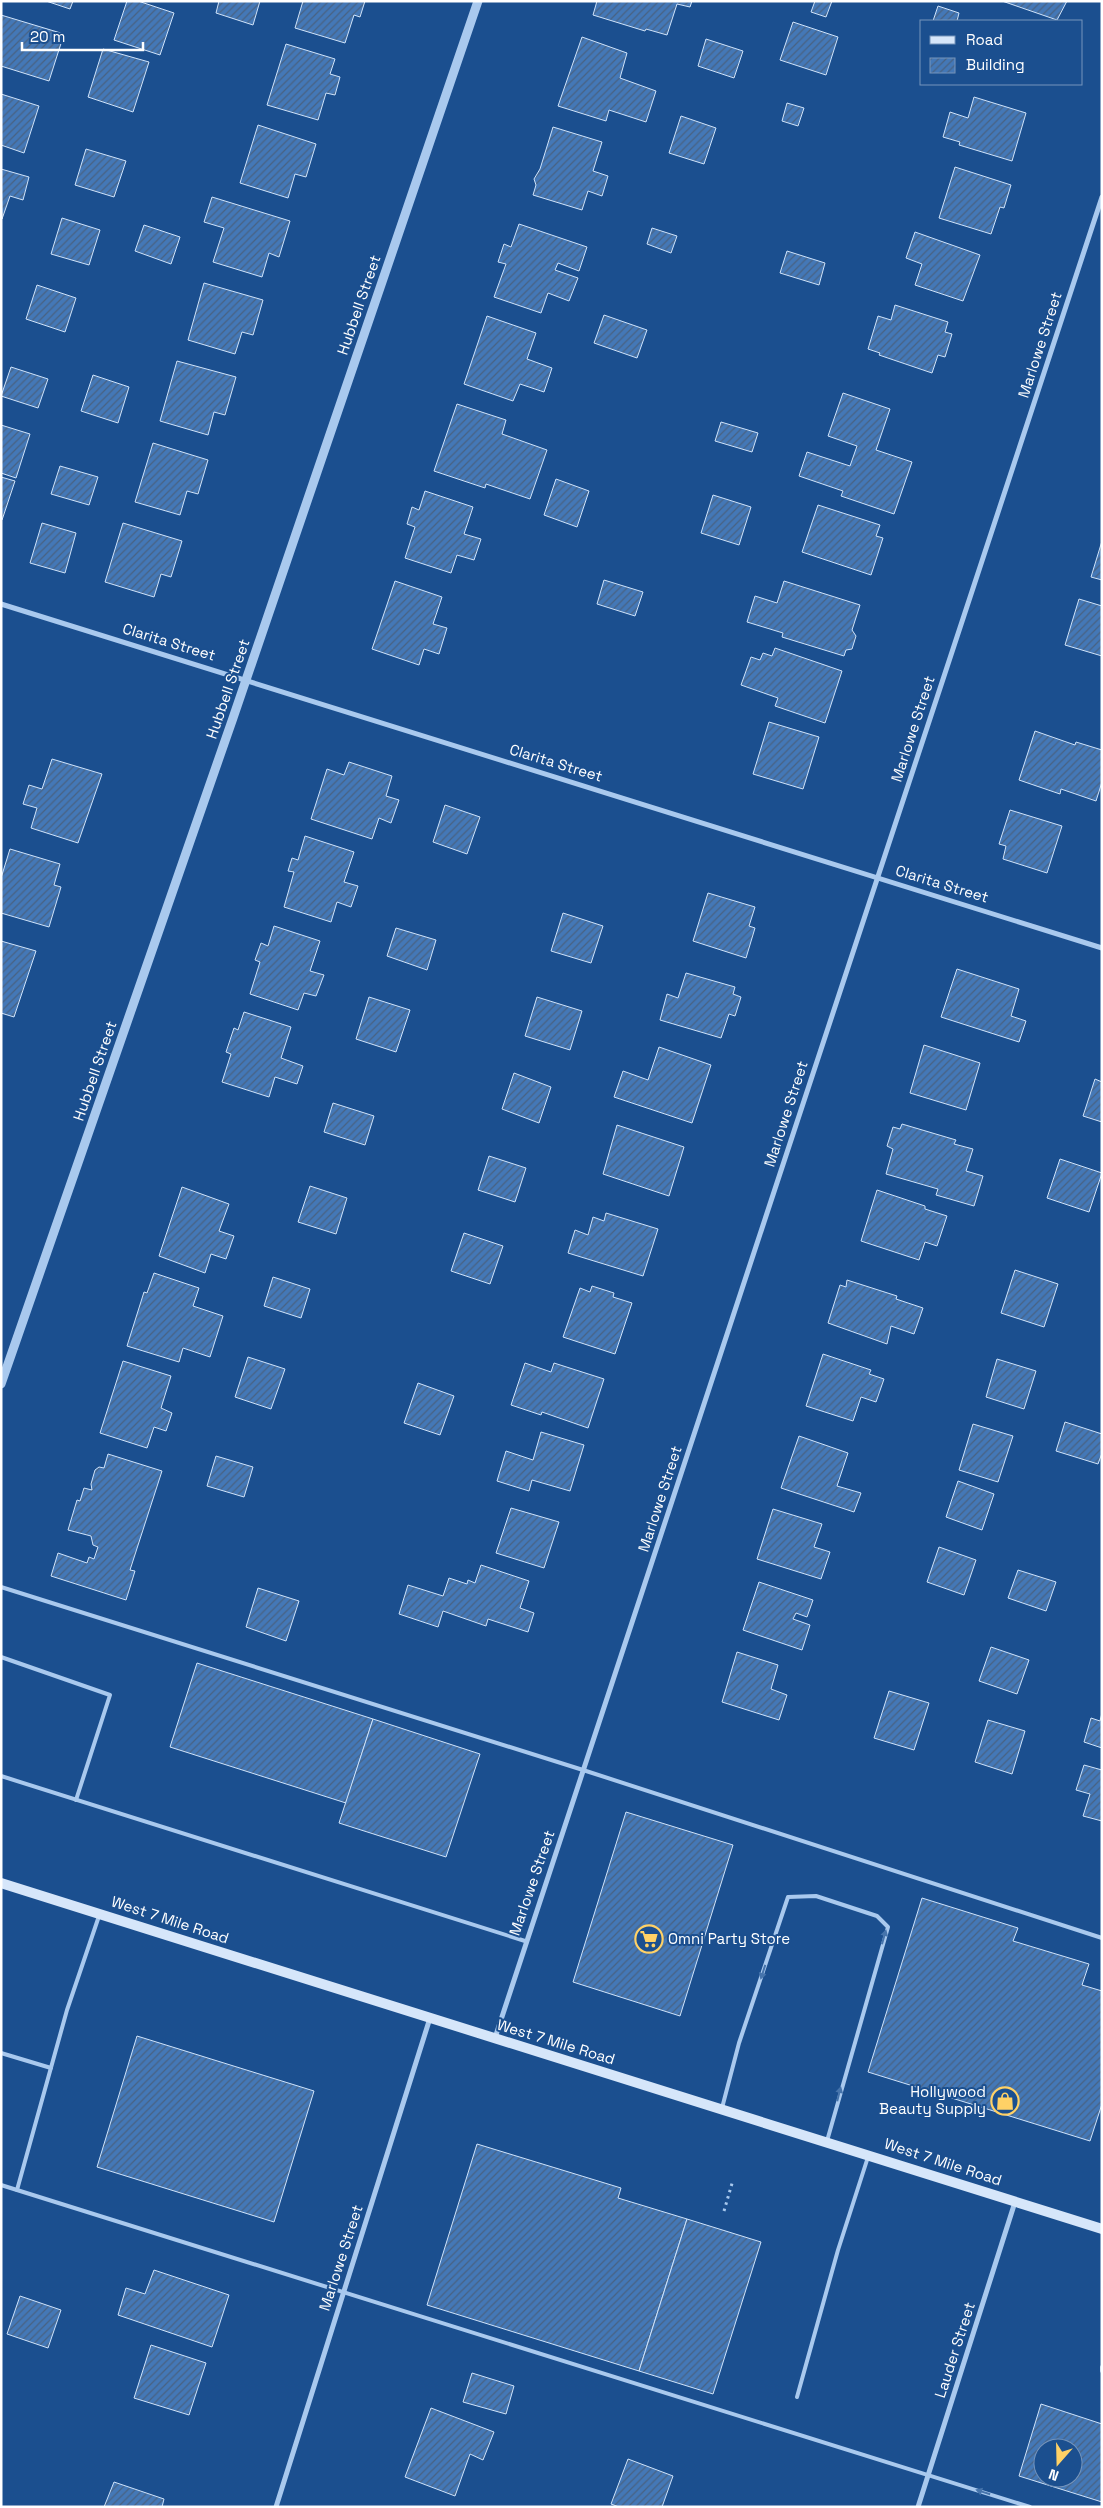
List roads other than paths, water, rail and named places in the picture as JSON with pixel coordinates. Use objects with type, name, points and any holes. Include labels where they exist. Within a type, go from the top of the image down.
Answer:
[{"type":"main road","name":"West 7 Mile Road","points":[[1,1883],[722,2110],[827,2141],[1102,2229]]},
{"type":"street","name":"Hubbell Street","points":[[1,1384],[246,679],[478,1]]},
{"type":"street","name":"Marlowe Street","points":[[495,2038],[525,1941],[1102,197]]},
{"type":"street","name":"Clarita Street","points":[[1,604],[1102,948]]},
{"type":"street","name":"Marlowe Street","points":[[276,2507],[430,2018]]},
{"type":"street","name":"Lauder Street","points":[[918,2507],[1015,2201]]},
{"type":"lane","points":[[1,1587],[583,1770],[1102,1938]]},
{"type":"lane","points":[[1,1657],[110,1695],[76,1800]]},
{"type":"lane","points":[[1,1776],[525,1941]]},
{"type":"lane","points":[[722,2110],[739,2043],[788,1897],[816,1896],[877,1916],[888,1926],[827,2141]]},
{"type":"lane","points":[[17,2190],[67,2010],[100,1913]]},
{"type":"lane","points":[[1,2053],[51,2068]]},
{"type":"lane","points":[[797,2397],[838,2250],[869,2155]]},
{"type":"lane","points":[[1,2185],[1030,2507]]},
{"type":"place","name":"Omni Party Store","points":[[649,1939]]},
{"type":"place","name":"Hollywood Beauty Supply","points":[[1005,2101]]}]
